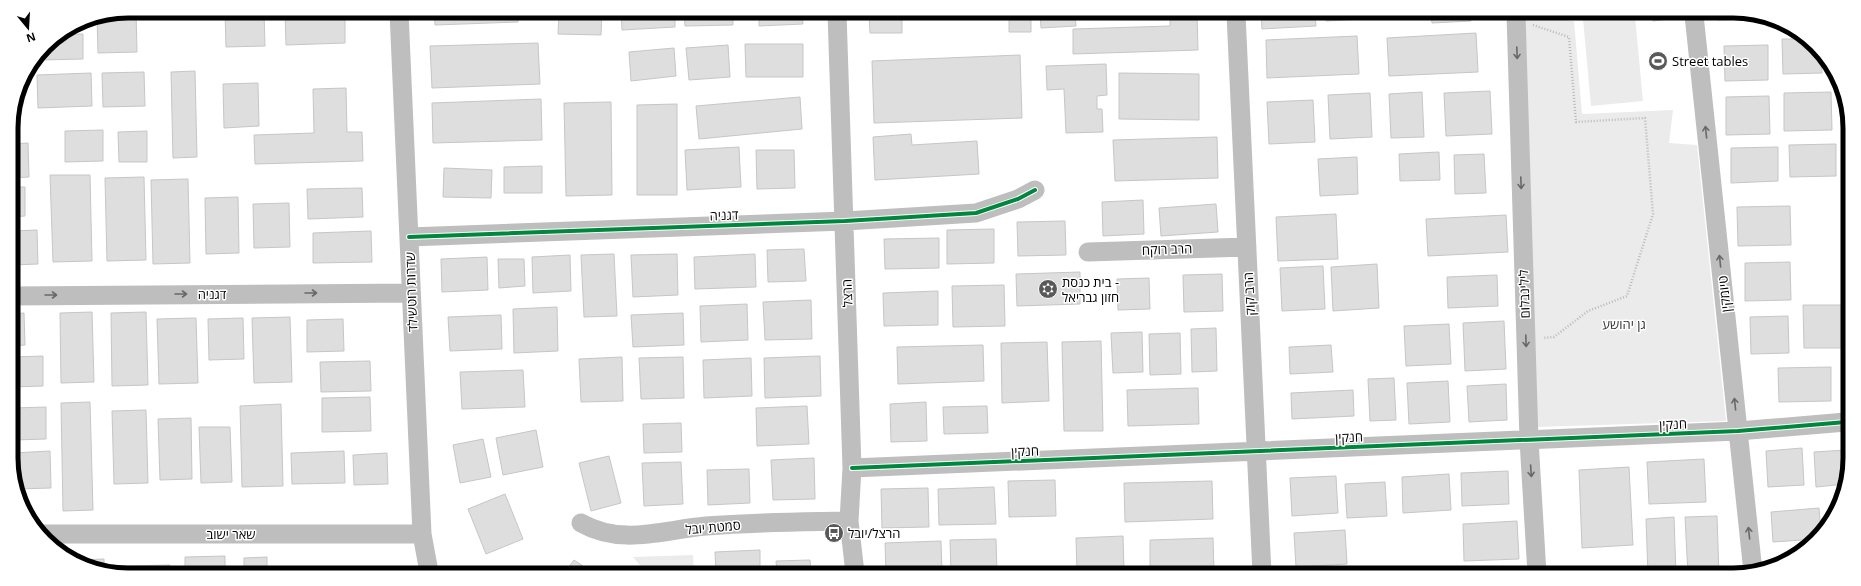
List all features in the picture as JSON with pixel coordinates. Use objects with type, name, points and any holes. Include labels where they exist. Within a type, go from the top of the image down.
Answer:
[{"type":"street","name":"שדרות רוטשילד","points":[[399,18],[422,534],[429,568]]},
{"type":"street","name":"הרצל","points":[[837,18],[852,468],[849,521],[854,568]]},
{"type":"street","name":"הרב קוק","points":[[1236,18],[1262,568]]},
{"type":"street","name":"לילינבלום","points":[[1516,18],[1529,440],[1537,568]]},
{"type":"street","name":"טיומקין","points":[[1694,18],[1752,566]]},
{"type":"street","name":"דגניה","points":[[409,237],[845,221],[976,213],[1018,199],[1035,190]]},
{"type":"street","name":"הרב רוקח","points":[[1088,252],[1247,247]]},
{"type":"street","name":"דגניה","points":[[18,296],[411,293]]},
{"type":"street","name":"חנקין","points":[[852,468],[1738,431],[1843,422]]},
{"type":"street","name":"סמטת יובל","points":[[581,523],[591,529],[611,535],[647,535],[705,526],[849,521]]},
{"type":"street","name":"שאר ישוב","points":[[48,534],[422,534]]},
{"type":"path","points":[[1519,18],[1569,37],[1576,122],[1645,118],[1653,214],[1627,296],[1588,312],[1554,336],[1526,341]]},
{"type":"green space","name":"גן יהושע","points":[[1523,18],[1552,18],[1574,21],[1582,114],[1673,110],[1669,143],[1697,145],[1726,421],[1535,427]]},
{"type":"green space","points":[[1635,18],[1643,101],[1591,106],[1583,19]]},
{"type":"green space","points":[[693,555],[694,568],[643,568],[633,557]]},
{"type":"building","points":[[136,18],[137,52],[98,53],[97,23],[114,19]]},
{"type":"building","points":[[225,18],[264,18],[265,46],[226,47]]},
{"type":"building","points":[[285,18],[345,18],[345,43],[286,45]]},
{"type":"building","points":[[434,18],[518,18],[518,22],[435,25]]},
{"type":"building","points":[[559,18],[602,18],[601,35],[558,34]]},
{"type":"building","points":[[621,18],[675,18],[675,27],[622,30]]},
{"type":"building","points":[[684,18],[733,18],[733,25],[685,26]]},
{"type":"building","points":[[759,18],[802,18],[803,24],[759,26]]},
{"type":"building","points":[[869,18],[902,18],[902,33],[870,33]]},
{"type":"building","points":[[1009,18],[1031,18],[1031,32],[1009,32]]},
{"type":"building","points":[[1040,18],[1075,18],[1076,26],[1041,28]]},
{"type":"building","points":[[1170,18],[1197,18],[1198,50],[1073,54],[1073,29],[1170,26]]},
{"type":"building","points":[[1261,18],[1315,18],[1316,26],[1262,29]]},
{"type":"building","points":[[1326,18],[1363,18],[1363,19],[1326,21]]},
{"type":"building","points":[[1431,18],[1471,18],[1471,21],[1432,23]]},
{"type":"building","points":[[1653,18],[1674,18],[1653,21]]},
{"type":"building","points":[[1717,18],[1748,19],[1717,20]]},
{"type":"building","points":[[1476,33],[1478,72],[1389,76],[1387,38]]},
{"type":"building","points":[[72,34],[83,34],[83,59],[42,60],[55,45]]},
{"type":"building","points":[[1357,36],[1359,74],[1267,78],[1266,40]]},
{"type":"building","points":[[1782,39],[1797,39],[1806,45],[1822,63],[1822,73],[1783,74]]},
{"type":"building","points":[[538,43],[540,84],[432,88],[430,46]]},
{"type":"building","points":[[745,44],[803,44],[803,77],[746,77]]},
{"type":"building","points":[[728,45],[730,77],[689,80],[686,48]]},
{"type":"building","points":[[1768,45],[1768,80],[1725,81],[1724,46]]},
{"type":"building","points":[[674,48],[676,76],[631,81],[629,52]]},
{"type":"building","points":[[1020,55],[1022,118],[874,123],[872,61]]},
{"type":"building","points":[[1106,64],[1107,95],[1097,96],[1097,109],[1102,109],[1103,132],[1066,133],[1064,89],[1047,90],[1046,66]]},
{"type":"building","points":[[195,71],[197,157],[173,158],[171,72]]},
{"type":"building","points":[[144,72],[145,106],[103,107],[102,73]]},
{"type":"building","points":[[91,73],[92,106],[38,108],[37,75]]},
{"type":"building","points":[[1119,73],[1199,74],[1199,120],[1119,119]]},
{"type":"building","points":[[258,83],[259,126],[224,128],[223,84]]},
{"type":"building","points":[[346,88],[347,132],[362,132],[363,161],[255,164],[254,135],[314,133],[313,89]]},
{"type":"building","points":[[1490,91],[1492,134],[1446,136],[1444,93]]},
{"type":"building","points":[[1422,92],[1424,137],[1391,138],[1389,94]]},
{"type":"building","points":[[1831,92],[1832,130],[1784,131],[1784,93]]},
{"type":"building","points":[[1370,93],[1372,137],[1330,139],[1328,95]]},
{"type":"building","points":[[1769,96],[1770,134],[1726,135],[1726,97]]},
{"type":"building","points":[[800,97],[802,129],[699,139],[696,106]]},
{"type":"building","points":[[541,99],[542,140],[433,143],[432,103]]},
{"type":"building","points":[[1313,100],[1315,142],[1269,144],[1267,102]]},
{"type":"building","points":[[611,102],[612,195],[566,196],[564,103]]},
{"type":"building","points":[[677,104],[677,195],[637,195],[637,105]]},
{"type":"building","points":[[103,130],[103,161],[65,162],[65,131]]},
{"type":"building","points":[[147,131],[147,162],[119,162],[118,132]]},
{"type":"building","points":[[911,134],[912,145],[977,141],[979,174],[875,180],[873,137]]},
{"type":"building","points":[[1217,137],[1218,178],[1115,181],[1113,140]]},
{"type":"building","points":[[28,143],[29,177],[18,178],[18,144]]},
{"type":"building","points":[[1836,144],[1836,176],[1790,177],[1789,145]]},
{"type":"building","points":[[739,147],[741,187],[687,190],[685,150]]},
{"type":"building","points":[[1778,147],[1778,181],[1731,183],[1731,148]]},
{"type":"building","points":[[756,150],[794,150],[795,188],[757,189]]},
{"type":"building","points":[[1439,152],[1440,180],[1400,181],[1399,154]]},
{"type":"building","points":[[1484,154],[1486,193],[1455,194],[1454,155]]},
{"type":"building","points":[[1357,157],[1358,194],[1320,196],[1318,159]]},
{"type":"building","points":[[542,166],[542,193],[504,193],[504,167]]},
{"type":"building","points":[[444,168],[492,170],[491,198],[443,197]]},
{"type":"building","points":[[50,175],[90,175],[92,261],[53,262]]},
{"type":"building","points":[[144,177],[146,260],[107,261],[105,178]]},
{"type":"building","points":[[188,179],[190,263],[153,264],[151,180]]},
{"type":"building","points":[[18,187],[25,187],[25,216],[18,217]]},
{"type":"building","points":[[362,188],[363,217],[308,219],[307,189]]},
{"type":"building","points":[[238,197],[239,253],[206,254],[205,198]]},
{"type":"building","points":[[1143,200],[1144,234],[1103,236],[1102,202]]},
{"type":"building","points":[[289,203],[290,247],[254,248],[253,204]]},
{"type":"building","points":[[1216,204],[1218,232],[1161,236],[1159,208]]},
{"type":"building","points":[[1790,206],[1791,245],[1738,246],[1737,207]]},
{"type":"building","points":[[1336,214],[1338,259],[1278,261],[1276,217]]},
{"type":"building","points":[[1506,215],[1508,252],[1428,256],[1426,219]]},
{"type":"building","points":[[1065,221],[1066,255],[1018,256],[1017,222]]},
{"type":"building","points":[[994,229],[994,263],[947,264],[947,230]]},
{"type":"building","points":[[37,230],[38,264],[18,265],[18,231]]},
{"type":"building","points":[[371,231],[372,262],[313,263],[313,233]]},
{"type":"building","points":[[939,238],[939,268],[885,269],[884,239]]},
{"type":"building","points":[[804,249],[806,281],[768,282],[767,250]]},
{"type":"building","points":[[614,254],[617,316],[584,317],[581,255]]},
{"type":"building","points":[[677,254],[678,295],[633,297],[631,255]]},
{"type":"building","points":[[755,254],[756,287],[695,289],[694,257]]},
{"type":"building","points":[[570,255],[571,291],[533,293],[532,257]]},
{"type":"building","points":[[487,257],[488,290],[442,292],[441,259]]},
{"type":"building","points":[[498,259],[524,259],[525,286],[499,288]]},
{"type":"building","points":[[1790,262],[1791,300],[1745,301],[1745,263]]},
{"type":"building","points":[[1377,264],[1379,308],[1333,311],[1331,267]]},
{"type":"building","points":[[1323,266],[1325,309],[1282,311],[1280,268]]},
{"type":"building","name":"בית כנסת - חזון גבריאל","points":[[1080,272],[1080,304],[1017,306],[1016,274]]},
{"type":"building","points":[[1222,274],[1223,311],[1184,312],[1183,275]]},
{"type":"building","points":[[1497,275],[1498,306],[1448,308],[1447,277]]},
{"type":"building","points":[[1149,278],[1150,309],[1118,310],[1117,279]]},
{"type":"building","points":[[1004,285],[1005,326],[953,327],[952,286]]},
{"type":"building","points":[[938,291],[938,325],[884,326],[883,293]]},
{"type":"building","points":[[811,300],[812,339],[765,340],[763,302]]},
{"type":"building","points":[[747,304],[748,340],[701,342],[700,306]]},
{"type":"building","points":[[1803,305],[1843,305],[1843,348],[1804,348]]},
{"type":"building","points":[[557,307],[558,351],[514,353],[513,309]]},
{"type":"building","points":[[92,312],[94,382],[61,383],[60,313]]},
{"type":"building","points":[[146,312],[148,385],[112,386],[111,313]]},
{"type":"building","points":[[24,313],[25,345],[18,346],[18,314]]},
{"type":"building","points":[[683,313],[684,345],[633,347],[631,315]]},
{"type":"building","points":[[501,315],[502,349],[450,351],[448,317]]},
{"type":"building","points":[[1788,316],[1789,353],[1751,354],[1750,317]]},
{"type":"building","points":[[290,317],[292,382],[254,383],[252,318]]},
{"type":"building","points":[[196,318],[198,383],[159,384],[157,319]]},
{"type":"building","points":[[243,318],[244,359],[209,360],[208,319]]},
{"type":"building","points":[[343,319],[344,351],[307,352],[307,320]]},
{"type":"building","points":[[1504,321],[1506,369],[1465,371],[1463,323]]},
{"type":"building","points":[[1449,324],[1451,364],[1406,366],[1404,326]]},
{"type":"building","points":[[1216,328],[1217,371],[1192,372],[1191,329]]},
{"type":"building","points":[[1142,332],[1143,372],[1113,373],[1111,333]]},
{"type":"building","points":[[1180,333],[1181,374],[1150,375],[1149,334]]},
{"type":"building","points":[[1101,341],[1103,431],[1064,431],[1062,342]]},
{"type":"building","points":[[1047,342],[1049,401],[1002,403],[1001,343]]},
{"type":"building","points":[[983,345],[984,381],[898,384],[897,347]]},
{"type":"building","points":[[1331,345],[1333,372],[1290,374],[1289,347]]},
{"type":"building","points":[[43,356],[43,386],[18,387],[18,357]]},
{"type":"building","points":[[820,356],[821,396],[765,398],[764,358]]},
{"type":"building","points":[[622,357],[623,401],[581,402],[579,359]]},
{"type":"building","points":[[683,357],[684,398],[641,399],[639,358]]},
{"type":"building","points":[[751,358],[752,396],[704,398],[703,360]]},
{"type":"building","points":[[370,361],[371,391],[321,392],[320,362]]},
{"type":"building","points":[[1831,367],[1831,401],[1779,402],[1778,368]]},
{"type":"building","points":[[523,370],[525,407],[462,409],[460,372]]},
{"type":"building","points":[[1394,378],[1396,420],[1370,421],[1368,379]]},
{"type":"building","points":[[1448,381],[1450,422],[1409,424],[1407,383]]},
{"type":"building","points":[[1506,384],[1507,420],[1469,422],[1467,386]]},
{"type":"building","points":[[1198,388],[1199,424],[1128,426],[1127,390]]},
{"type":"building","points":[[1353,390],[1354,416],[1292,419],[1291,393]]},
{"type":"building","points":[[370,397],[371,431],[322,432],[322,398]]},
{"type":"building","points":[[90,402],[93,510],[63,511],[61,403]]},
{"type":"building","points":[[926,402],[927,441],[891,442],[890,404]]},
{"type":"building","points":[[281,404],[283,486],[242,487],[240,406]]},
{"type":"building","points":[[807,406],[809,444],[757,446],[756,408]]},
{"type":"building","points":[[987,406],[988,433],[944,434],[943,407]]},
{"type":"building","points":[[46,407],[46,439],[18,440],[18,408]]},
{"type":"building","points":[[146,410],[148,483],[114,484],[112,411]]},
{"type":"building","points":[[191,418],[192,479],[160,480],[158,419]]},
{"type":"building","points":[[681,423],[682,452],[644,453],[643,424]]},
{"type":"building","points":[[199,427],[230,427],[232,482],[201,483]]},
{"type":"building","points":[[536,430],[543,467],[503,475],[496,438]]},
{"type":"building","points":[[483,439],[491,477],[460,483],[453,445]]},
{"type":"building","points":[[1802,448],[1804,485],[1768,487],[1766,451]]},
{"type":"building","points":[[1843,450],[1842,472],[1839,485],[1816,487],[1814,452]]},
{"type":"building","points":[[50,451],[51,488],[23,489],[18,465],[18,453]]},
{"type":"building","points":[[344,451],[345,483],[292,484],[291,453]]},
{"type":"building","points":[[387,453],[388,484],[354,485],[353,455]]},
{"type":"building","points":[[609,456],[621,503],[591,511],[579,463]]},
{"type":"building","points":[[814,458],[815,499],[773,500],[771,460]]},
{"type":"building","points":[[1704,459],[1706,502],[1649,504],[1647,462]]},
{"type":"building","points":[[681,462],[683,504],[644,506],[642,463]]},
{"type":"building","points":[[1629,467],[1633,545],[1582,548],[1579,470]]},
{"type":"building","points":[[749,469],[750,503],[708,505],[707,470]]},
{"type":"building","points":[[1508,471],[1509,504],[1462,506],[1461,473]]},
{"type":"building","points":[[1449,474],[1451,510],[1403,513],[1402,477]]},
{"type":"building","points":[[1336,476],[1338,513],[1292,516],[1290,478]]},
{"type":"building","points":[[1055,480],[1056,516],[1009,517],[1008,481]]},
{"type":"building","points":[[1212,481],[1213,519],[1125,522],[1124,483]]},
{"type":"building","points":[[1385,482],[1387,516],[1347,518],[1345,484]]},
{"type":"building","points":[[994,487],[996,524],[939,525],[938,489]]},
{"type":"building","points":[[928,488],[929,527],[882,528],[881,489]]},
{"type":"building","points":[[505,494],[523,539],[486,554],[468,509]]},
{"type":"building","points":[[1819,508],[1820,525],[1807,540],[1773,542],[1771,512]]},
{"type":"building","points":[[1717,516],[1719,568],[1688,568],[1685,517]]},
{"type":"building","points":[[1674,517],[1676,568],[1648,568],[1646,519]]},
{"type":"building","points":[[1517,521],[1519,559],[1464,561],[1463,524]]},
{"type":"building","points":[[1345,530],[1347,564],[1296,567],[1294,533]]},
{"type":"building","points":[[1123,536],[1124,568],[1077,568],[1076,538]]},
{"type":"building","points":[[1213,538],[1214,568],[1150,568],[1150,540]]},
{"type":"building","points":[[996,539],[997,568],[951,568],[950,540]]},
{"type":"building","points":[[941,541],[942,568],[886,568],[885,543]]},
{"type":"building","points":[[760,550],[760,568],[716,568],[715,552]]},
{"type":"building","points":[[225,556],[225,568],[185,568],[185,557]]},
{"type":"building","points":[[267,557],[267,568],[244,568],[244,558]]},
{"type":"building","points":[[104,559],[104,565],[100,564],[86,560]]},
{"type":"building","points":[[574,560],[586,568],[568,568]]},
{"type":"building","points":[[810,560],[811,568],[777,568],[776,561]]},
{"type":"building","points":[[170,565],[170,568],[128,568],[123,568],[123,566]]},
{"type":"cycle path","points":[[409,237],[845,221],[976,213],[1018,199],[1035,190]]},
{"type":"cycle path","points":[[852,468],[1738,431],[1843,422]]},
{"type":"place","name":"Street tables","points":[[1658,61]]},
{"type":"place","name":"בית כנסת - חזון גבריאל","points":[[1048,289]]},
{"type":"place","name":"הרצל/יובל","points":[[834,533]]}]
